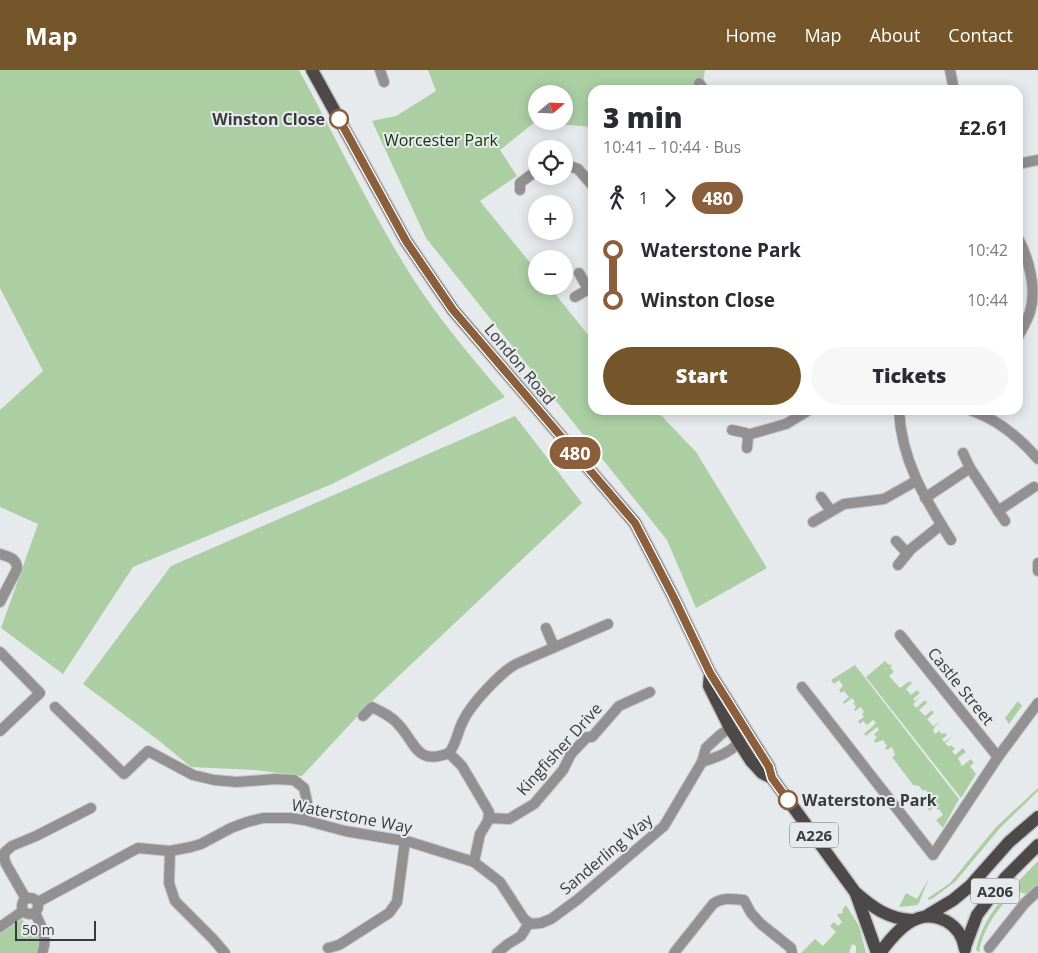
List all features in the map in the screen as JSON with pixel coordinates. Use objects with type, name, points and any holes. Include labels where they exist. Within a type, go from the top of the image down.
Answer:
[{"type":"main road","name":"London Road","points":[[312,70],[406,241],[453,310],[635,523],[710,673],[769,767],[772,778],[855,892],[872,907],[886,915],[901,920],[912,920]]},
{"type":"main road","name":"London Road","points":[[710,673],[709,686],[730,728],[751,761],[762,773],[772,778]]},
{"type":"main road","name":"A206","points":[[928,915],[954,900],[970,886],[1009,842],[1038,817]]},
{"type":"main road","name":"A206","points":[[964,950],[977,915],[1005,878],[1038,844]]},
{"type":"main road","name":"London Road","points":[[855,892],[879,953]]},
{"type":"main road","points":[[879,953],[892,936],[912,920],[928,915],[952,924],[960,934],[964,950]]},
{"type":"street","points":[[380,70],[384,82]]},
{"type":"street","points":[[950,70],[953,85]]},
{"type":"street","points":[[1023,163],[1038,160]]},
{"type":"street","points":[[573,167],[578,169],[588,180]]},
{"type":"street","points":[[520,190],[519,184],[528,177]]},
{"type":"street","points":[[1023,251],[1035,284],[1030,311],[1023,326]]},
{"type":"street","points":[[578,274],[588,286]]},
{"type":"street","points":[[575,297],[588,289]]},
{"type":"street","points":[[747,435],[786,424],[801,415]]},
{"type":"street","points":[[899,415],[904,444],[916,481],[951,540]]},
{"type":"street","points":[[983,415],[1012,433],[1038,459]]},
{"type":"street","points":[[732,430],[743,431],[747,435],[747,448]]},
{"type":"street","points":[[963,453],[970,468],[1005,521]]},
{"type":"street","points":[[925,498],[970,468]]},
{"type":"street","points":[[813,522],[848,503],[884,499],[916,481]]},
{"type":"street","points":[[998,510],[1034,487]]},
{"type":"street","points":[[821,497],[831,511]]},
{"type":"street","points":[[898,565],[907,553],[941,525]]},
{"type":"street","points":[[896,541],[907,553]]},
{"type":"street","points":[[0,554],[14,559],[17,563],[17,569],[0,602]]},
{"type":"street","points":[[1038,563],[1038,571]]},
{"type":"street","points":[[363,716],[372,708],[389,715],[418,752],[424,756],[434,757],[448,753],[452,748],[464,718],[496,680],[512,666],[608,624]]},
{"type":"street","points":[[546,628],[554,647]]},
{"type":"street","name":"Castle Street","points":[[900,635],[998,757]]},
{"type":"street","points":[[0,652],[40,693],[0,731]]},
{"type":"street","points":[[802,687],[933,855],[998,757],[1038,703]]},
{"type":"street","name":"Kingfisher Drive","points":[[489,818],[509,819],[534,804],[563,770],[571,754],[587,737],[592,737],[622,705],[650,692]]},
{"type":"street","points":[[55,707],[124,774],[148,751],[194,775],[214,780],[237,782],[275,779],[294,780],[304,788],[307,802],[304,820]]},
{"type":"street","points":[[702,762],[723,754],[740,743],[745,730],[730,728]]},
{"type":"street","name":"Sanderling Way","points":[[529,923],[541,924],[557,914],[591,889],[664,826],[702,762],[706,748],[730,728]]},
{"type":"street","points":[[448,753],[462,766],[488,807],[489,818],[480,834],[474,862]]},
{"type":"street","points":[[26,899],[6,864],[4,852],[7,848],[36,836],[91,808]]},
{"type":"street","name":"Waterstone Way","points":[[38,902],[138,848],[170,851],[200,845],[235,826],[254,820],[287,818],[304,820],[339,830],[405,840],[474,862],[500,882],[520,916],[529,923]]},
{"type":"street","points":[[328,948],[339,945],[394,908],[397,902],[405,840]]},
{"type":"street","points":[[170,851],[169,883],[175,901],[225,953]]},
{"type":"street","points":[[989,948],[1025,903],[1038,891]]},
{"type":"street","points":[[34,898],[38,902],[39,907],[35,913],[27,914],[23,910],[22,903],[26,899],[34,898]]},
{"type":"street","points":[[674,953],[712,905],[725,899],[744,900],[758,921],[791,948],[792,953]]},
{"type":"street","points":[[0,927],[23,910]]},
{"type":"street","points":[[35,913],[44,931],[45,939],[42,953]]},
{"type":"street","points":[[497,953],[522,935],[529,923]]},
{"type":"green space","points":[[0,70],[299,70],[410,274],[443,322],[505,397],[332,484],[133,567],[63,674],[1,628],[38,524],[0,507],[0,410],[43,371],[0,288]]},
{"type":"green space","name":"Worcester Park","points":[[428,70],[705,70],[703,84],[700,85],[588,85],[588,127],[573,125],[573,85],[528,85],[528,128],[500,150],[517,176],[480,201],[528,260],[528,295],[556,295],[588,335],[588,415],[661,415],[696,452],[767,568],[696,608],[667,540],[426,238],[372,121],[396,116],[436,91]]},
{"type":"green space","points":[[515,416],[582,503],[367,706],[302,776],[255,770],[191,767],[83,684],[171,566]]},
{"type":"green space","points":[[885,661],[892,666],[890,667],[894,672],[889,676],[900,688],[910,681],[912,683],[906,689],[911,695],[917,690],[920,693],[913,699],[915,701],[922,696],[913,704],[916,708],[925,700],[927,703],[919,710],[925,716],[932,710],[934,713],[927,719],[933,726],[941,721],[934,727],[935,734],[939,731],[942,734],[945,733],[947,735],[942,739],[944,742],[954,736],[945,743],[955,749],[952,751],[955,755],[963,748],[966,752],[958,758],[962,766],[971,759],[974,763],[970,766],[976,774],[961,798],[866,677]]},
{"type":"green space","points":[[855,665],[959,799],[943,828],[936,820],[943,815],[939,809],[935,806],[929,811],[928,809],[931,806],[929,803],[933,799],[929,795],[924,798],[928,793],[926,790],[923,791],[919,786],[913,785],[892,757],[895,755],[892,747],[887,750],[883,740],[875,743],[874,740],[877,738],[874,734],[879,730],[877,727],[866,736],[864,734],[876,723],[873,720],[867,725],[863,721],[860,724],[858,721],[864,717],[861,707],[854,710],[856,707],[852,698],[844,704],[843,702],[849,697],[844,691],[841,693],[839,690],[843,686],[839,680],[834,684],[831,680]]},
{"type":"green space","points":[[1018,701],[1022,706],[1009,724],[1005,718]]},
{"type":"green space","points":[[1038,788],[1038,791],[1000,828],[956,881],[928,900],[928,898],[950,883],[996,827]]},
{"type":"green space","points":[[1038,861],[1038,885],[1027,894],[1016,890],[993,918],[984,934],[979,952],[976,950],[985,924],[992,912]]},
{"type":"green space","points":[[929,878],[918,905],[899,907],[906,893],[917,899]]},
{"type":"green space","points":[[846,905],[859,926],[866,953],[856,953],[856,946],[852,944],[849,953],[801,953],[815,939],[823,946],[836,932],[830,926],[834,922],[838,926],[842,922],[837,915],[843,912],[842,910]]},
{"type":"green space","points":[[23,919],[24,929],[32,932],[38,929],[41,937],[38,953],[0,953],[0,932]]},
{"type":"bus line","name":"480","points":[[339,119],[406,241],[453,310],[635,523],[710,673],[769,767],[772,778],[788,800]]},
{"type":"place","name":"Winston Close","points":[[339,119]]},
{"type":"place","name":"Waterstone Park","points":[[788,800]]}]
